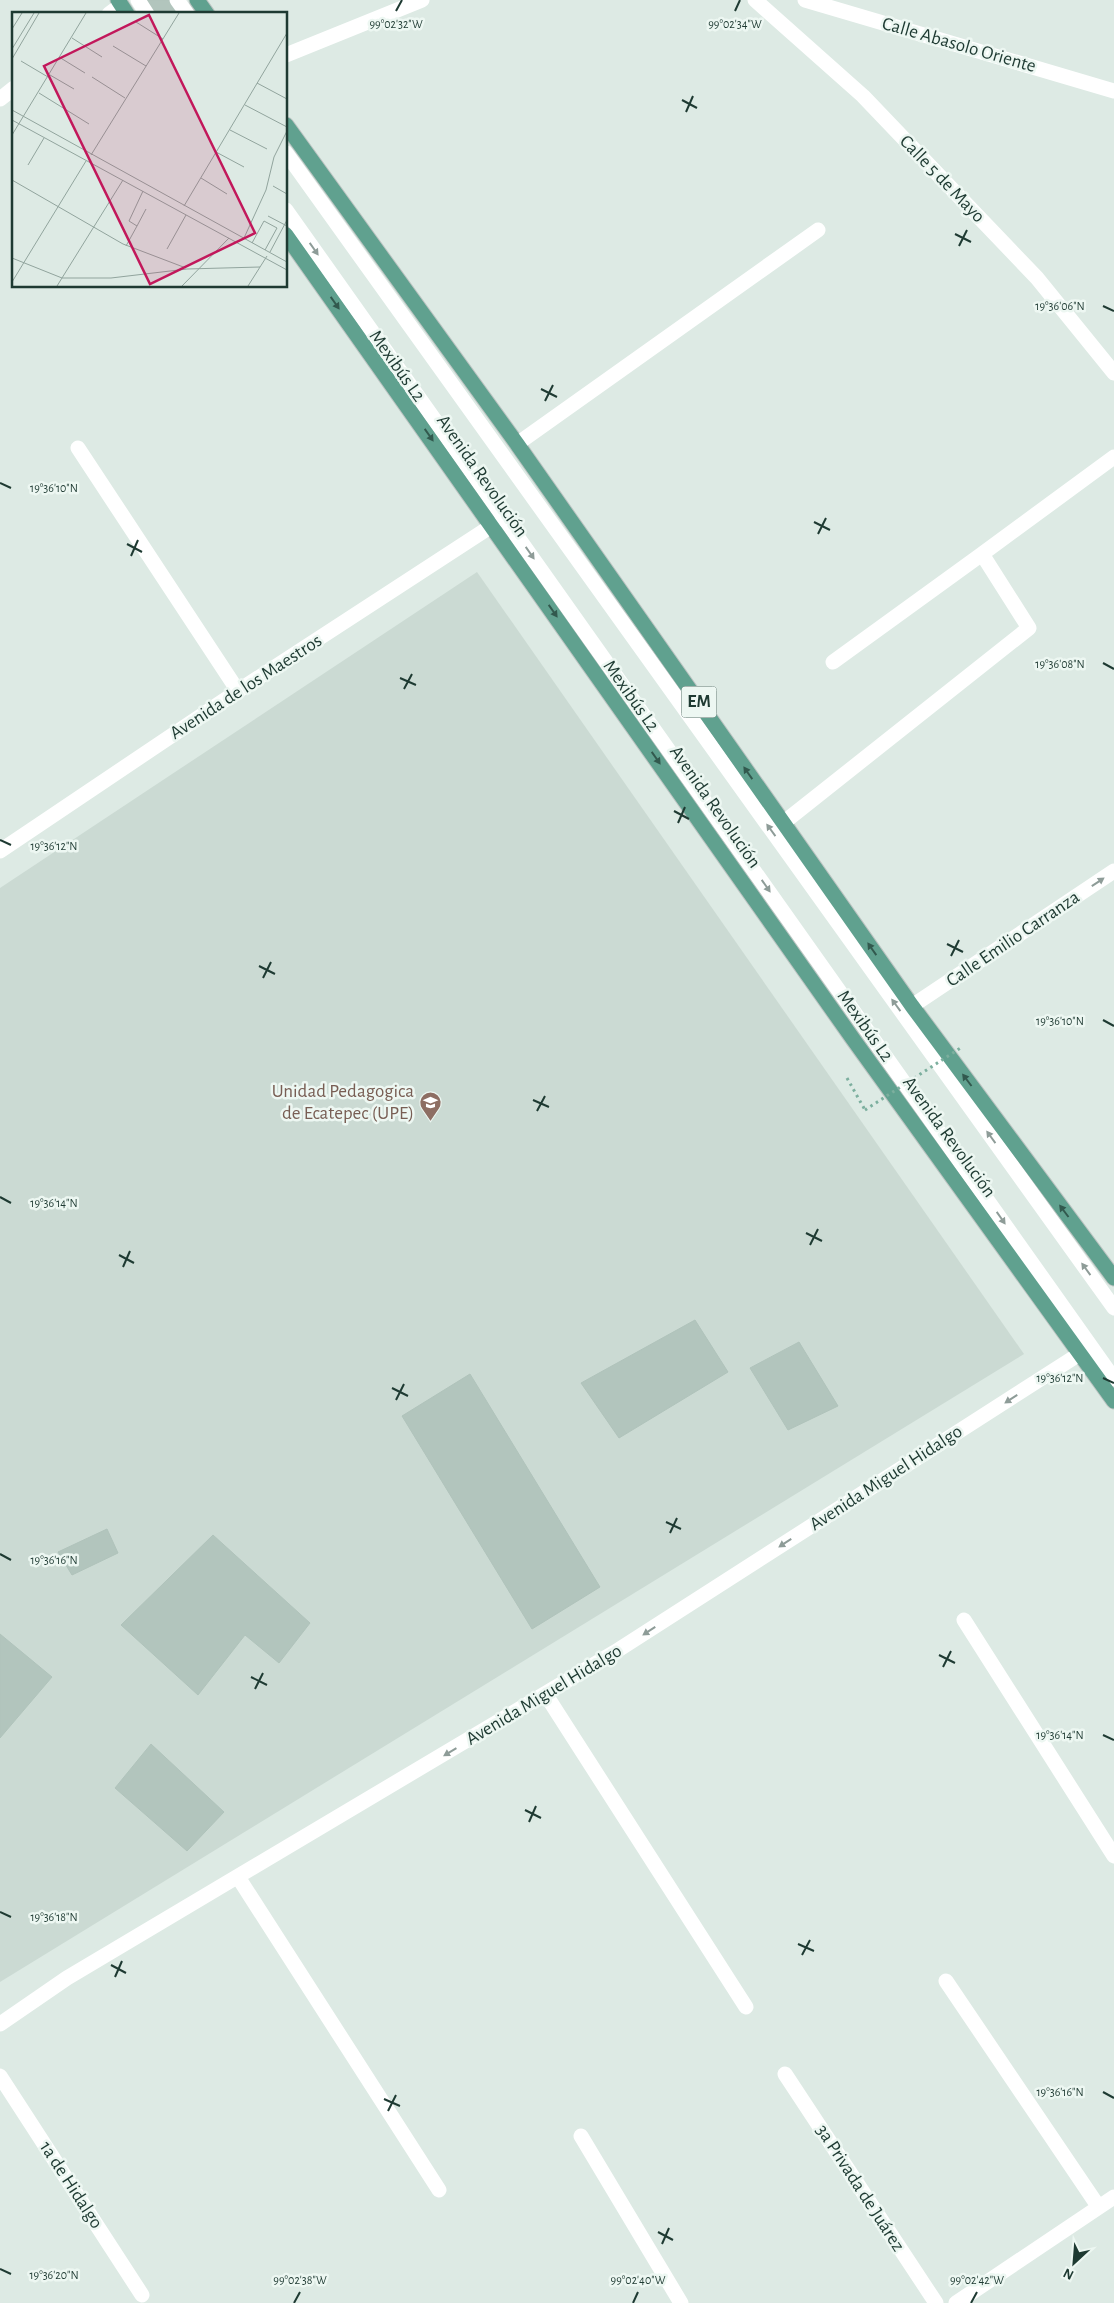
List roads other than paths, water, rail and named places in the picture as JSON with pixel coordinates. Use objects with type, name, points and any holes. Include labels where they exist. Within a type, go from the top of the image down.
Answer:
[{"type":"main road","points":[[197,0],[206,12]]},
{"type":"main road","name":"EM","points":[[288,127],[517,444],[912,1006],[1114,1278]]},
{"type":"main road","name":"Avenida Revolución","points":[[288,237],[493,525],[853,1039],[1114,1401]]},
{"type":"street","points":[[138,0],[146,12]]},
{"type":"street","points":[[177,0],[186,12]]},
{"type":"street","points":[[288,54],[422,0]]},
{"type":"street","name":"Calle 5 de Mayo","points":[[754,0],[863,96],[1037,278],[1114,373]]},
{"type":"street","name":"Calle Abasolo Oriente","points":[[805,0],[1114,91]]},
{"type":"street","points":[[0,99],[12,90]]},
{"type":"street","name":"Mexibús L2","points":[[288,156],[1114,1308]]},
{"type":"street","name":"Mexibús L2","points":[[288,213],[1114,1379]]},
{"type":"street","points":[[517,444],[818,230]]},
{"type":"street","points":[[78,448],[238,691]]},
{"type":"street","points":[[833,662],[1114,457]]},
{"type":"street","name":"Avenida de los Maestros","points":[[0,851],[238,691],[493,525]]},
{"type":"street","points":[[783,823],[1029,628],[982,554]]},
{"type":"street","name":"Calle Emilio Carranza","points":[[912,1006],[1114,871]]},
{"type":"street","name":"Avenida Miguel Hidalgo","points":[[0,2024],[67,1978],[546,1695],[1081,1353]]},
{"type":"street","points":[[964,1620],[1114,1856]]},
{"type":"street","points":[[546,1695],[746,2007]]},
{"type":"street","points":[[238,1877],[439,2190]]},
{"type":"street","points":[[946,1981],[1098,2206]]},
{"type":"street","name":"3a Privada de Juárez","points":[[785,2074],[936,2303]]},
{"type":"street","name":"1a de Hidalgo","points":[[0,2076],[142,2295]]},
{"type":"street","points":[[581,2136],[681,2303]]},
{"type":"street","points":[[956,2303],[1114,2197]]},
{"type":"place","name":"Unidad Pedagogica de Ecatepec (UPE)","points":[[430,1121]]}]
